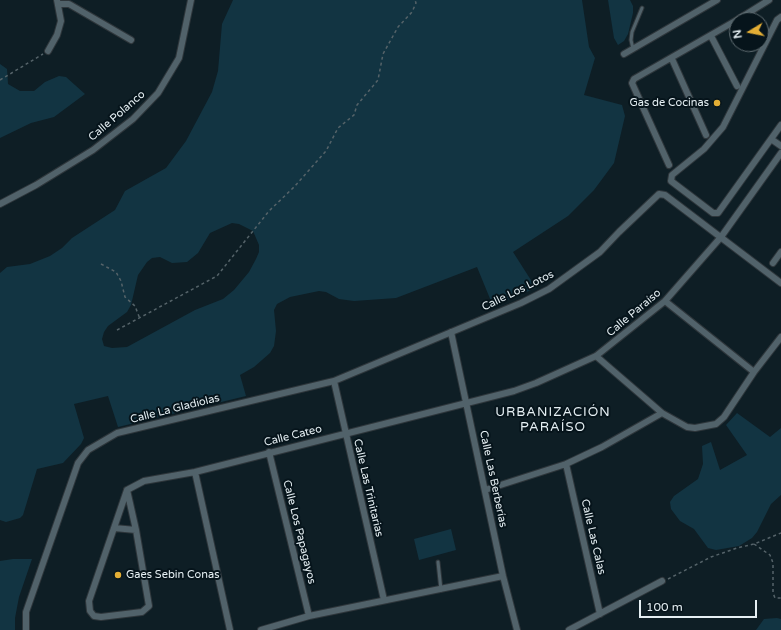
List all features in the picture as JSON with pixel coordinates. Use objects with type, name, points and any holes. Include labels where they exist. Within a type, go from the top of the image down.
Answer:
[{"type":"street","name":"Calle Polanco","points":[[0,204],[36,185],[93,150],[133,119],[158,93],[179,58],[190,0]]},
{"type":"street","points":[[624,54],[717,0]]},
{"type":"street","points":[[750,12],[769,0]]},
{"type":"street","points":[[48,51],[58,35],[61,21],[58,2],[69,4],[131,40]]},
{"type":"street","points":[[781,17],[776,20],[723,127],[704,148],[672,175],[670,181],[713,213],[718,213],[781,125]]},
{"type":"street","points":[[669,165],[632,83],[634,79],[672,59],[729,25]]},
{"type":"street","points":[[712,36],[737,86]]},
{"type":"street","points":[[672,59],[706,136]]},
{"type":"street","points":[[771,139],[781,146]]},
{"type":"street","name":"Calle Paraíso","points":[[466,403],[536,383],[596,356],[665,301],[721,237],[780,156]]},
{"type":"street","name":"Calle Los Lotos","points":[[451,332],[521,303],[555,285],[600,252],[659,194],[665,195],[721,237]]},
{"type":"street","points":[[721,237],[781,282]]},
{"type":"street","points":[[773,263],[781,252]]},
{"type":"street","points":[[665,301],[754,372]]},
{"type":"street","name":"Calle La Gladiolas","points":[[26,630],[26,612],[78,463],[88,450],[117,433],[334,381],[451,332]]},
{"type":"street","name":"Calle Las Berberías","points":[[451,332],[503,576],[517,630]]},
{"type":"street","points":[[596,356],[662,413],[691,428],[716,424],[724,417],[754,372],[781,337]]},
{"type":"street","name":"Calle Las Trinitarias","points":[[334,381],[384,600]]},
{"type":"street","name":"Calle Cateo","points":[[126,490],[144,481],[195,472],[466,403]]},
{"type":"street","points":[[485,490],[566,464],[602,447],[662,413]]},
{"type":"street","name":"Calle Los Papagayos","points":[[269,452],[309,616]]},
{"type":"street","name":"Calle Las Calas","points":[[566,464],[600,614]]},
{"type":"street","points":[[195,472],[230,630]]},
{"type":"street","points":[[126,490],[136,530],[149,601],[147,609],[142,612],[101,617],[94,616],[90,611],[89,601],[126,490]]},
{"type":"street","points":[[114,528],[136,530]]},
{"type":"street","points":[[261,630],[309,616],[503,576]]},
{"type":"street","points":[[569,630],[662,581]]},
{"type":"lane","points":[[633,49],[631,40],[632,32],[642,8]]},
{"type":"lane","points":[[438,562],[441,590]]},
{"type":"path","points":[[117,330],[140,319],[216,276],[269,211],[317,162],[326,151],[338,128],[354,115],[357,105],[378,80],[383,54],[398,27],[412,12],[416,3],[415,0]]},
{"type":"path","points":[[0,80],[48,51]]},
{"type":"path","points":[[101,264],[116,272],[121,281],[125,297],[135,306],[140,319]]},
{"type":"path","points":[[662,581],[711,557],[754,544],[781,533]]},
{"type":"path","points":[[754,544],[767,552],[774,562],[773,593],[775,598],[781,598]]},
{"type":"shaded area","points":[[233,0],[582,0],[589,47],[595,58],[584,95],[622,105],[625,116],[614,163],[594,190],[568,216],[513,252],[536,288],[493,306],[477,267],[396,298],[354,301],[339,299],[326,292],[319,291],[290,297],[277,304],[274,310],[276,331],[274,346],[270,353],[254,367],[240,375],[246,396],[118,427],[108,396],[74,404],[84,438],[81,444],[63,463],[37,469],[23,515],[20,518],[6,522],[0,520],[0,273],[7,267],[30,264],[50,256],[62,248],[72,238],[115,210],[125,191],[166,168],[186,141],[212,92],[218,71],[222,24]],"holes":[[[232,223],[239,224],[253,231],[259,245],[259,252],[249,272],[234,290],[223,299],[195,310],[127,347],[112,348],[104,346],[102,339],[104,332],[108,326],[127,312],[131,305],[138,275],[147,262],[152,258],[160,257],[172,263],[187,262],[198,253],[210,233]]]},
{"type":"shaded area","points":[[608,0],[630,0],[633,6],[633,13],[628,34],[624,41],[618,45],[614,38]]},
{"type":"shaded area","points":[[0,64],[7,69],[8,84],[20,91],[34,91],[45,82],[59,76],[66,77],[85,94],[54,117],[31,123],[0,138]]},
{"type":"shaded area","points":[[737,413],[770,437],[781,428],[781,495],[771,504],[757,532],[752,538],[739,546],[716,550],[708,548],[694,529],[680,521],[671,509],[670,502],[674,496],[698,479],[703,464],[702,446],[711,442],[720,470],[747,455],[726,425]]},
{"type":"shaded area","points":[[451,529],[456,550],[419,560],[414,539]]},
{"type":"shaded area","points":[[32,559],[19,597],[15,618],[15,630],[0,630],[0,561]]},
{"type":"shaded area","points":[[764,619],[781,619],[781,630],[756,630]]},
{"type":"place","name":"Gas de Cocinas","points":[[717,103]]},
{"type":"place","name":"Gaes Sebin Conas","points":[[118,575]]},
{"type":"district","name":"URBANIZACIÓN PARAÍSO","points":[[553,420]]}]
